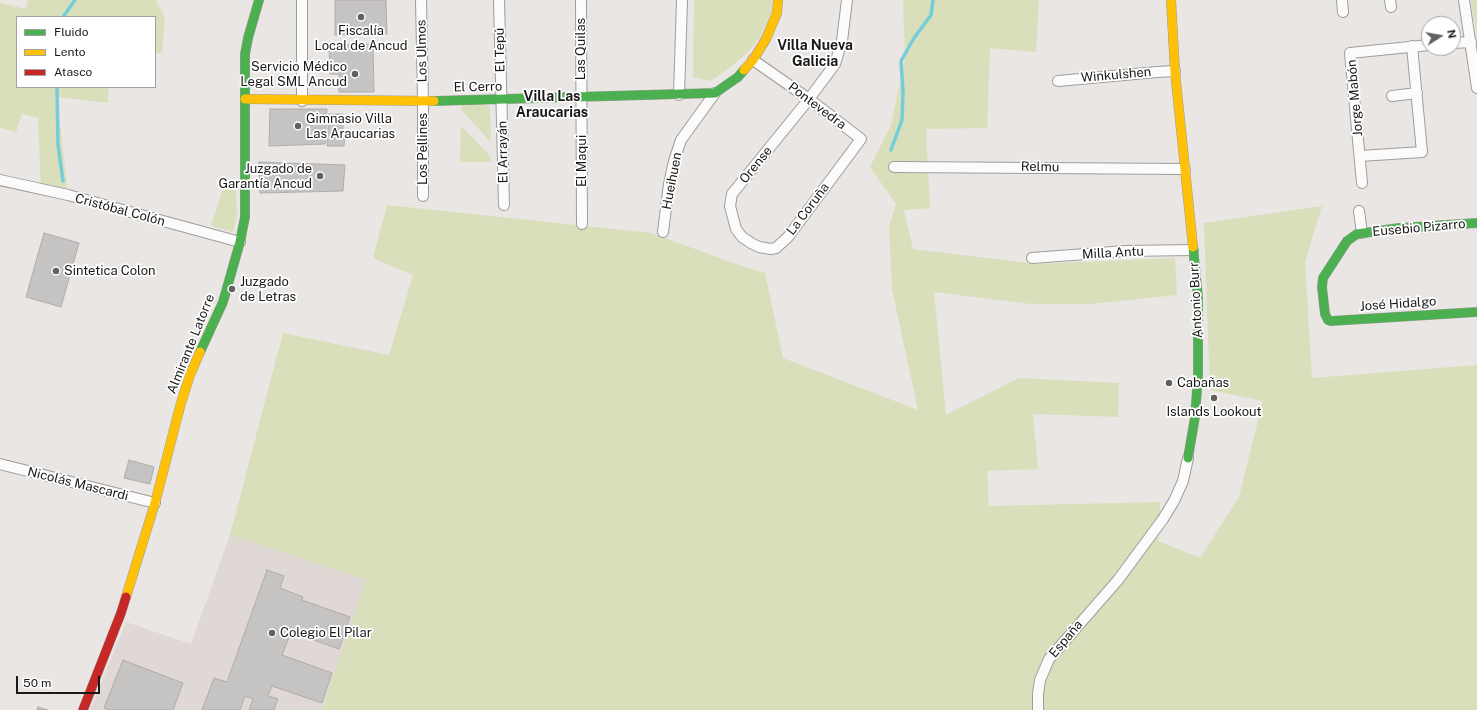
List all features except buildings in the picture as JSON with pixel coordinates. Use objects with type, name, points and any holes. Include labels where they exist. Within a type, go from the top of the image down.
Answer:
[{"type":"street","name":"Almirante Latorre","points":[[83,710],[122,613],[155,504],[181,403],[190,375],[223,302],[240,242],[245,217],[245,54],[259,0]]},
{"type":"street","points":[[302,0],[302,101]]},
{"type":"street","name":"Los Ulmos","points":[[421,0],[423,101]]},
{"type":"street","name":"El Tepú","points":[[499,0],[502,100]]},
{"type":"street","name":"Las Quilas","points":[[581,0],[581,98]]},
{"type":"street","points":[[679,95],[682,0]]},
{"type":"street","points":[[715,93],[738,76],[753,60],[766,39],[777,13],[778,0]]},
{"type":"street","name":"Orense","points":[[742,237],[736,229],[732,217],[730,200],[732,194],[809,99],[835,64],[839,53],[846,16],[847,0]]},
{"type":"street","name":"Antonio Burr","points":[[1118,580],[1163,519],[1182,481],[1188,458],[1195,417],[1198,376],[1198,298],[1175,71],[1171,0]]},
{"type":"street","points":[[1342,0],[1343,12]]},
{"type":"street","points":[[1464,0],[1477,88]]},
{"type":"street","points":[[1461,43],[1471,42]]},
{"type":"street","name":"Jorge Mabón","points":[[1362,183],[1350,53],[1421,45]]},
{"type":"street","points":[[1360,156],[1422,152],[1412,46]]},
{"type":"street","name":"Pontevedra","points":[[753,60],[809,99],[861,139]]},
{"type":"street","name":"Winkulshen","points":[[1058,81],[1175,71]]},
{"type":"street","name":"El Cerro","points":[[245,99],[302,101],[502,100],[715,93]]},
{"type":"street","name":"Hueihuen","points":[[663,232],[669,184],[674,161],[681,140],[715,93]]},
{"type":"street","points":[[1392,96],[1417,93]]},
{"type":"street","name":"El Maqui","points":[[581,98],[582,224]]},
{"type":"street","name":"El Arrayán","points":[[502,100],[504,204]]},
{"type":"street","name":"Los Pellines","points":[[423,101],[423,196]]},
{"type":"street","name":"La Coruña","points":[[742,237],[759,247],[767,249],[776,248],[788,237],[861,139]]},
{"type":"street","name":"Relmu","points":[[894,167],[1185,169]]},
{"type":"street","name":"Cristóbal Colón","points":[[0,180],[68,196],[240,242]]},
{"type":"street","name":"Eusebio Pizarro","points":[[1359,211],[1362,233]]},
{"type":"street","name":"Eusebio Pizarro","points":[[1325,314],[1322,287],[1323,278],[1347,241],[1352,237],[1362,233],[1399,228],[1477,223]]},
{"type":"street","name":"Milla Antu","points":[[1032,258],[1126,251],[1194,250]]},
{"type":"street","name":"José Hidalgo","points":[[1325,314],[1328,320],[1335,321],[1477,312]]},
{"type":"street","name":"Nicolás Mascardi","points":[[0,464],[155,504]]},
{"type":"street","name":"España","points":[[1038,710],[1040,680],[1048,659],[1118,580]]},
{"type":"shaded area","name":"Colegio El Pilar","points":[[230,535],[367,580],[322,710],[90,710],[126,622],[191,644]]},
{"type":"green space","points":[[28,0],[156,0],[165,18],[162,53],[156,53],[156,16],[16,16],[16,88],[109,88],[108,103],[57,97],[68,195],[41,189],[38,118],[22,114],[16,132],[0,128],[0,3],[26,9]]},
{"type":"green space","points":[[694,0],[772,0],[771,14],[760,37],[748,52],[711,81],[693,77]]},
{"type":"green space","points":[[903,0],[1039,0],[1036,52],[990,48],[987,128],[926,129],[930,208],[904,210],[913,249],[1036,264],[1175,258],[1177,295],[1090,304],[1031,304],[934,292],[946,415],[1019,378],[1119,383],[1118,417],[1033,414],[1038,469],[987,471],[989,506],[1160,502],[1158,541],[1200,558],[1239,497],[1263,401],[1210,390],[1204,223],[1322,206],[1305,262],[1312,378],[1477,365],[1477,710],[322,710],[366,580],[230,535],[283,333],[389,355],[413,275],[373,258],[387,205],[651,233],[765,273],[783,358],[918,410],[892,289],[889,226],[896,204],[870,167],[891,125],[905,59]]},
{"type":"green space","points":[[1471,0],[1477,0],[1477,36]]},
{"type":"green space","points":[[461,103],[488,105],[490,109],[491,142],[462,111]]},
{"type":"green space","points":[[461,126],[490,156],[491,162],[460,162]]},
{"type":"green space","points":[[233,180],[236,191],[237,215],[233,232],[211,226],[223,188]]},
{"type":"waterway","points":[[64,16],[75,0]]},
{"type":"waterway","points":[[891,150],[902,120],[903,92],[901,61],[914,38],[931,15],[933,0]]},
{"type":"waterway","points":[[57,88],[58,145],[63,181]]},
{"type":"traffic: fast","points":[[200,352],[223,302],[240,242],[245,217],[245,54],[259,0]]},
{"type":"traffic: fast","points":[[434,101],[715,93],[738,77],[744,70]]},
{"type":"traffic: fast","points":[[1477,223],[1399,228],[1357,234],[1347,241],[1323,278],[1322,287],[1325,314],[1328,320],[1331,321],[1477,312]]},
{"type":"traffic: fast","points":[[1188,458],[1195,417],[1198,376],[1198,297],[1193,247]]},
{"type":"traffic: slow","points":[[744,70],[753,60],[766,39],[777,13],[778,0]]},
{"type":"traffic: slow","points":[[1171,0],[1175,71],[1193,247]]},
{"type":"traffic: slow","points":[[245,99],[434,101]]},
{"type":"traffic: slow","points":[[126,597],[155,503],[181,403],[190,375],[200,352]]},
{"type":"traffic: jam","points":[[83,710],[126,597]]},
{"type":"place","name":"Fiscalía Local de Ancud","points":[[361,17]]},
{"type":"place","name":"Servicio Médico Legal SML Ancud","points":[[355,74]]},
{"type":"place","name":"Gimnasio Villa Las Araucarias","points":[[298,126]]},
{"type":"place","name":"Juzgado de Garantía Ancud","points":[[320,176]]},
{"type":"place","name":"Sintetica Colon","points":[[56,271]]},
{"type":"place","name":"Juzgado de Letras","points":[[232,289]]},
{"type":"place","name":"Cabañas","points":[[1169,383]]},
{"type":"place","name":"Islands Lookout","points":[[1214,398]]},
{"type":"place","name":"Colegio El Pilar","points":[[272,633]]},
{"type":"district","name":"Villa Nueva Galicia","points":[[815,54]]},
{"type":"district","name":"Villa Las Araucarias","points":[[552,106]]}]
